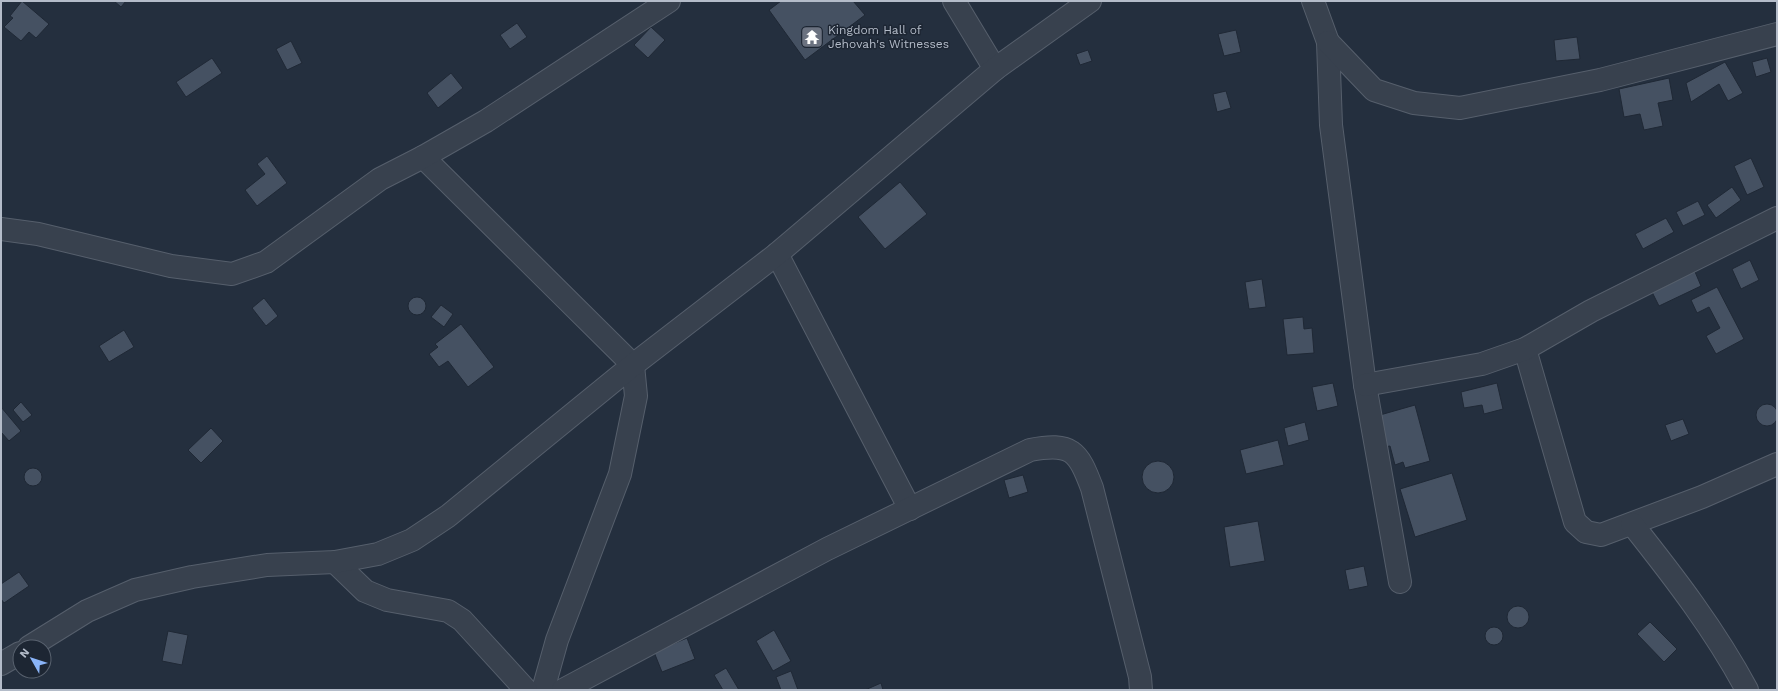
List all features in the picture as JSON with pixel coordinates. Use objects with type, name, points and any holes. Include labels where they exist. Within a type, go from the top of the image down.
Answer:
[{"type":"street","points":[[1,229],[38,234],[171,266],[232,274],[266,262],[380,179],[423,157],[486,121],[669,1]]},
{"type":"street","points":[[954,1],[995,69]]},
{"type":"street","points":[[42,639],[87,611],[135,590],[192,577],[267,565],[335,562],[378,554],[412,540],[448,516],[633,365],[777,254],[995,69],[1090,1]]},
{"type":"street","points":[[1313,1],[1328,42],[1331,125],[1365,385],[1400,582]]},
{"type":"street","points":[[1328,42],[1374,90],[1414,104],[1460,108],[1600,80],[1777,34]]},
{"type":"street","points":[[423,157],[633,365],[636,396],[620,474],[557,640],[543,690]]},
{"type":"street","points":[[1365,385],[1482,364],[1525,349],[1598,307],[1777,218]]},
{"type":"street","points":[[777,254],[910,509]]},
{"type":"street","points":[[1525,349],[1576,522],[1586,532],[1601,535],[1632,524],[1702,497],[1777,464]]},
{"type":"street","points":[[563,690],[827,549],[1030,450],[1051,446],[1068,448],[1082,462],[1092,488],[1140,677],[1141,690]]},
{"type":"street","points":[[1632,524],[1688,595],[1747,690]]},
{"type":"street","points":[[335,562],[365,591],[386,600],[448,611],[462,620],[526,690]]},
{"type":"street","points":[[1,664],[12,658]]},
{"type":"building","points":[[22,1],[49,24],[36,38],[29,32],[21,41],[4,27],[13,18],[10,16]]},
{"type":"building","points":[[114,1],[126,1],[121,7]]},
{"type":"building","name":"Kingdom Hall of Jehovah's Witnesses","points":[[781,1],[853,1],[865,15],[805,60],[769,10]]},
{"type":"building","points":[[517,23],[527,37],[510,49],[500,35]]},
{"type":"building","points":[[651,27],[665,40],[648,58],[634,45]]},
{"type":"building","points":[[1236,30],[1241,52],[1224,56],[1218,34]]},
{"type":"building","points":[[1577,37],[1580,59],[1556,61],[1554,40]]},
{"type":"building","points":[[291,41],[302,63],[287,70],[276,49]]},
{"type":"building","points":[[1088,50],[1092,61],[1080,65],[1076,54]]},
{"type":"building","points":[[212,58],[222,73],[186,97],[176,82]]},
{"type":"building","points":[[1767,58],[1771,72],[1756,77],[1752,62]]},
{"type":"building","points":[[1725,62],[1743,93],[1728,101],[1719,84],[1691,102],[1686,83]]},
{"type":"building","points":[[451,73],[463,88],[438,108],[427,93]]},
{"type":"building","points":[[1669,78],[1673,100],[1658,103],[1663,126],[1644,130],[1640,114],[1624,117],[1619,89]]},
{"type":"building","points":[[1226,91],[1231,108],[1217,112],[1213,94]]},
{"type":"building","points":[[267,156],[287,183],[257,206],[245,190],[265,174],[257,164]]},
{"type":"building","points":[[1751,158],[1764,187],[1747,195],[1734,166]]},
{"type":"building","points":[[900,182],[927,214],[885,249],[858,217]]},
{"type":"building","points":[[1732,187],[1741,200],[1716,218],[1707,205]]},
{"type":"building","points":[[1698,201],[1705,215],[1683,226],[1676,212]]},
{"type":"building","points":[[1666,218],[1674,232],[1643,249],[1635,234]]},
{"type":"building","points":[[1750,260],[1759,280],[1741,289],[1732,269]]},
{"type":"building","points":[[1693,267],[1701,286],[1659,306],[1650,288]]},
{"type":"building","points":[[1262,279],[1266,307],[1249,309],[1245,282]]},
{"type":"building","points":[[1717,287],[1744,339],[1716,354],[1706,336],[1720,328],[1709,307],[1697,313],[1691,300]]},
{"type":"building","points":[[413,297],[421,297],[426,302],[424,313],[421,315],[413,315],[408,310],[408,302]]},
{"type":"building","points":[[264,298],[278,316],[266,326],[252,308]]},
{"type":"building","points":[[441,305],[453,314],[444,327],[431,317]]},
{"type":"building","points":[[1303,317],[1304,329],[1312,328],[1314,353],[1287,355],[1283,319]]},
{"type":"building","points":[[461,324],[494,367],[468,387],[448,361],[439,367],[429,354],[438,347],[435,344]]},
{"type":"building","points":[[124,330],[134,347],[109,362],[99,346]]},
{"type":"building","points":[[1333,383],[1338,406],[1317,411],[1312,387]]},
{"type":"building","points":[[1497,383],[1503,409],[1484,414],[1482,405],[1464,408],[1461,392]]},
{"type":"building","points":[[21,402],[32,415],[23,422],[13,410]]},
{"type":"building","points":[[1767,404],[1775,407],[1778,415],[1775,423],[1767,426],[1759,423],[1756,415],[1759,407]]},
{"type":"building","points":[[1415,405],[1430,461],[1405,468],[1403,462],[1395,465],[1390,446],[1384,447],[1380,415]]},
{"type":"building","points":[[1,407],[21,431],[9,441],[1,432]]},
{"type":"building","points":[[1683,419],[1689,434],[1671,441],[1665,425]]},
{"type":"building","points":[[1305,422],[1309,440],[1288,446],[1284,428]]},
{"type":"building","points":[[211,428],[223,441],[201,463],[188,450]]},
{"type":"building","points":[[1278,440],[1284,465],[1246,474],[1240,450]]},
{"type":"building","points":[[1155,461],[1161,461],[1170,465],[1174,477],[1170,489],[1161,493],[1155,493],[1146,489],[1142,480],[1142,474],[1146,465]]},
{"type":"building","points":[[29,468],[37,468],[42,473],[40,484],[37,486],[29,486],[24,481],[24,473]]},
{"type":"building","points":[[1452,473],[1467,520],[1415,537],[1400,489]]},
{"type":"building","points":[[1023,475],[1028,492],[1009,498],[1004,480]]},
{"type":"building","points":[[1258,521],[1265,561],[1230,567],[1224,527]]},
{"type":"building","points":[[1364,566],[1368,586],[1349,590],[1345,570]]},
{"type":"building","points":[[19,572],[29,586],[4,603],[1,599],[1,584]]},
{"type":"building","points":[[1518,606],[1526,609],[1529,617],[1526,625],[1518,628],[1510,625],[1507,617],[1510,609]]},
{"type":"building","points":[[1650,622],[1677,649],[1664,662],[1637,634]]},
{"type":"building","points":[[1490,627],[1498,627],[1503,632],[1501,643],[1498,645],[1490,645],[1485,640],[1485,632]]},
{"type":"building","points":[[774,630],[791,661],[773,671],[756,641]]},
{"type":"building","points":[[168,631],[188,635],[182,665],[162,661]]},
{"type":"building","points":[[687,638],[695,659],[662,672],[654,652]]},
{"type":"building","points":[[726,668],[739,690],[723,690],[714,675]]},
{"type":"building","points":[[791,671],[798,690],[781,690],[776,677]]},
{"type":"building","points":[[881,683],[883,690],[865,690]]},
{"type":"place","name":"Kingdom Hall of Jehovah's Witnesses","points":[[812,37]]}]
